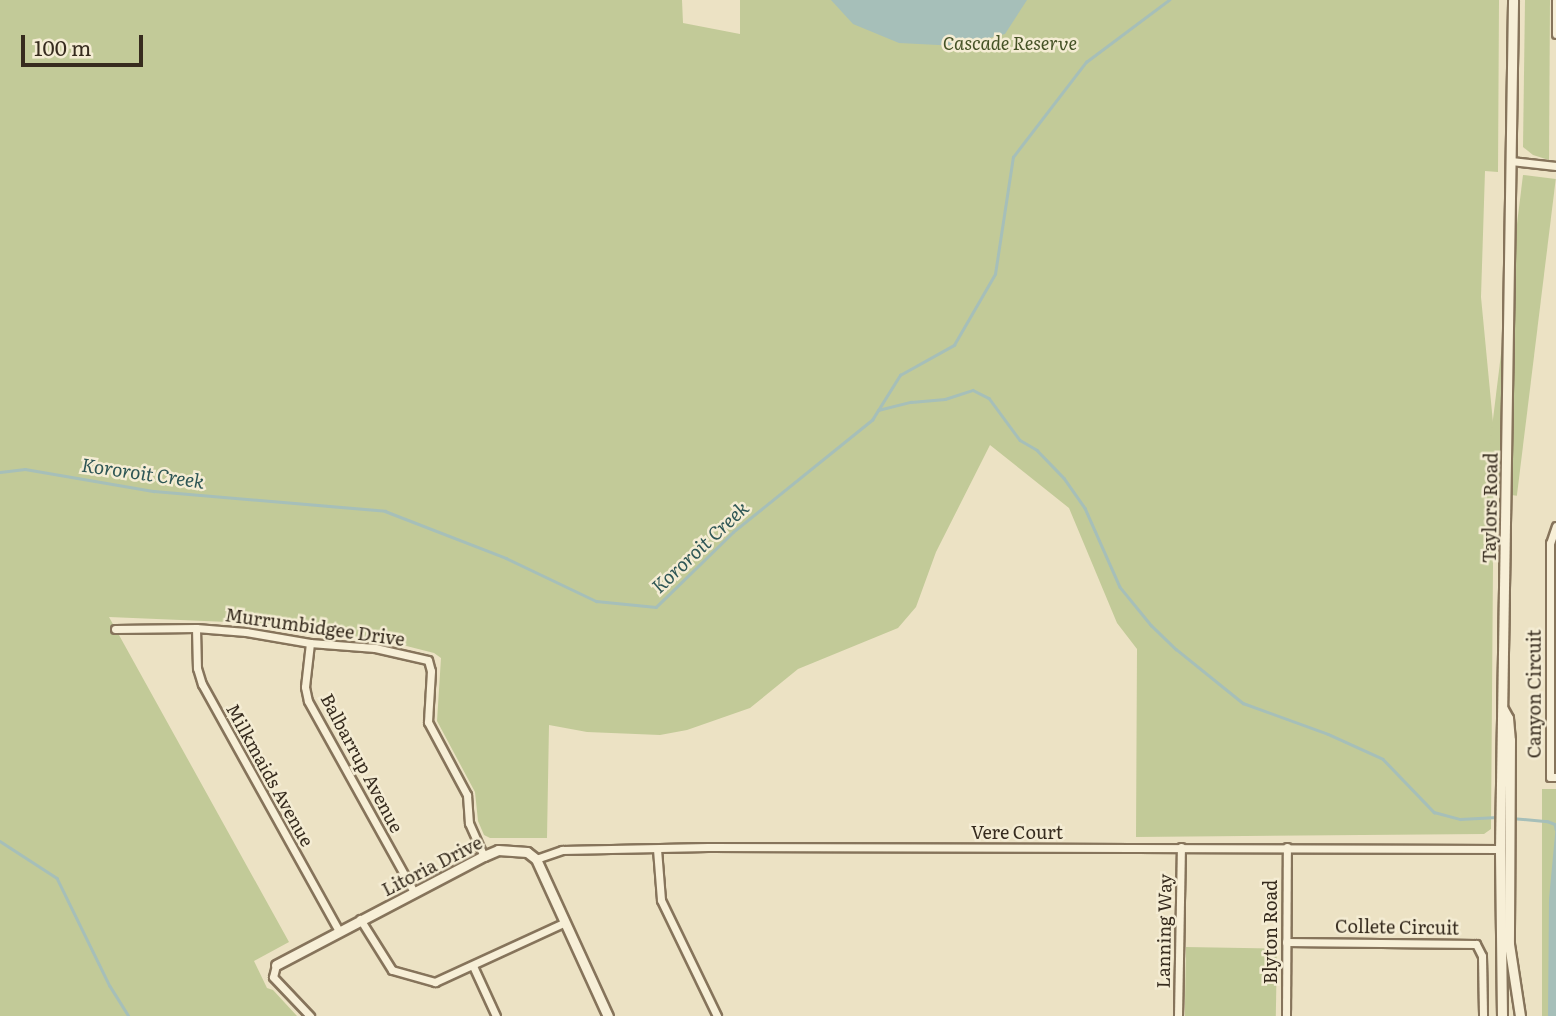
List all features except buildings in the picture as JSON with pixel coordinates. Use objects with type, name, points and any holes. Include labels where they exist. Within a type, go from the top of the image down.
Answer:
[{"type":"street","name":"Taylors Road","points":[[1502,1016],[1500,849],[1513,0]]},
{"type":"street","points":[[1556,0],[1556,34]]},
{"type":"street","points":[[1511,161],[1556,166]]},
{"type":"street","name":"Canyon Circuit","points":[[1556,526],[1550,543],[1553,562],[1550,604],[1553,646],[1550,777],[1556,778]]},
{"type":"street","name":"Murrumbidgee Drive","points":[[115,629],[196,628],[246,632],[310,643],[375,648],[428,660],[431,671],[428,722],[467,795],[470,823],[484,856]]},
{"type":"street","name":"Milkmaids Avenue","points":[[196,628],[197,668],[202,684],[339,931]]},
{"type":"street","name":"Balbarrup Avenue","points":[[310,643],[305,688],[308,701],[415,892]]},
{"type":"street","points":[[1503,708],[1508,718],[1510,740],[1509,934],[1520,1016]]},
{"type":"street","name":"Lanning Way","points":[[1178,1016],[1181,848]]},
{"type":"street","name":"Blyton Road","points":[[1286,848],[1286,1016]]},
{"type":"street","points":[[657,849],[661,900],[717,1016]]},
{"type":"street","name":"Vere Court","points":[[536,859],[562,850],[657,849],[1500,849]]},
{"type":"street","name":"Litoria Drive","points":[[310,1016],[273,977],[276,965],[484,856],[512,850],[527,852],[536,859]]},
{"type":"street","points":[[536,859],[608,1016]]},
{"type":"street","points":[[360,919],[391,970],[435,982],[564,923]]},
{"type":"street","name":"Collete Circuit","points":[[1286,942],[1476,944],[1482,956],[1483,1016]]},
{"type":"street","points":[[473,966],[496,1016]]},
{"type":"green space","name":"Cascade Reserve","points":[[0,0],[682,0],[683,23],[740,34],[740,0],[1499,0],[1498,172],[1485,171],[1481,297],[1494,433],[1491,829],[1484,834],[1136,837],[1137,649],[1117,623],[1069,508],[990,445],[936,552],[916,607],[898,628],[798,669],[750,708],[687,730],[660,735],[587,732],[549,725],[547,838],[490,838],[484,835],[478,821],[475,792],[437,721],[441,658],[434,653],[379,639],[325,636],[252,623],[109,617],[289,942],[254,961],[267,988],[273,990],[297,1016],[0,1016]]},
{"type":"green space","points":[[1525,0],[1550,0],[1549,160],[1533,155],[1523,147]]},
{"type":"green space","points":[[1523,175],[1556,179],[1517,496],[1484,492]]},
{"type":"green space","points":[[1542,789],[1556,789],[1556,1016],[1542,1016]]},
{"type":"green space","points":[[1186,947],[1277,949],[1276,1016],[1185,1016]]},
{"type":"water","points":[[831,0],[1027,0],[1005,34],[958,46],[899,43],[853,24]]},
{"type":"water","points":[[1556,824],[1556,1016],[1548,1016],[1549,899]]},
{"type":"waterway","name":"Kororoit Creek","points":[[0,472],[25,469],[154,491],[385,511],[506,558],[596,601],[656,607],[733,532],[872,420],[900,375],[954,345],[995,274],[1013,157],[1086,62],[1169,0]]},
{"type":"waterway","points":[[878,410],[911,402],[945,399],[973,390],[989,398],[1020,440],[1037,450],[1064,478],[1085,508],[1120,587],[1151,625],[1176,649],[1243,703],[1328,734],[1383,759],[1434,812],[1460,819],[1497,817]]},
{"type":"waterway","points":[[1511,818],[1547,821],[1555,824],[1556,829]]},
{"type":"waterway","name":"Kororoit Creek","points":[[0,841],[57,878],[110,986],[129,1016]]}]
